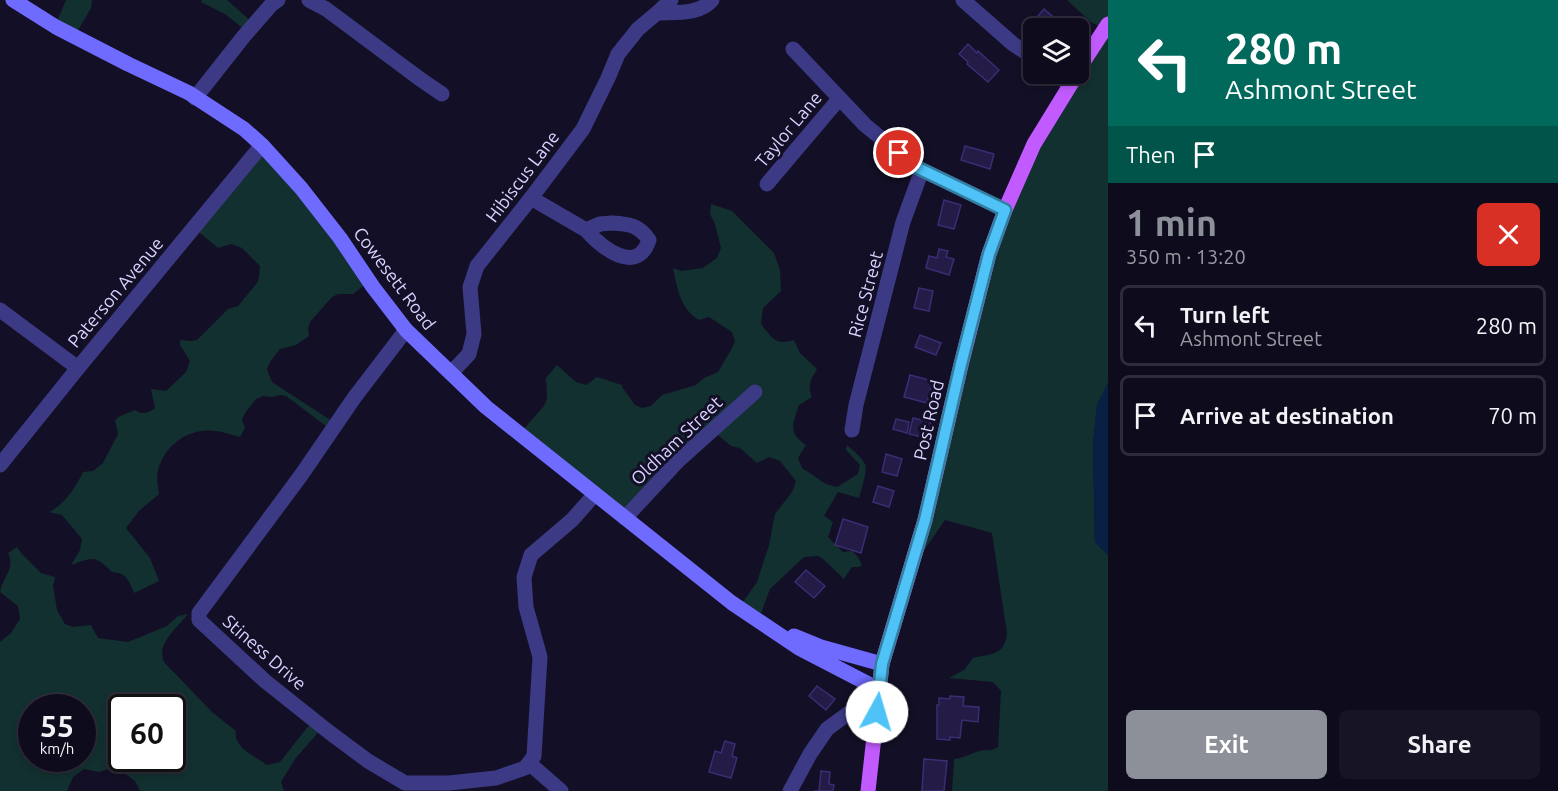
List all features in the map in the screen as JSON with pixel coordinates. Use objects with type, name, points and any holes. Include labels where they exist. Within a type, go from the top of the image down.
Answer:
[{"type":"main road","name":"Cowesett Road","points":[[13,0],[56,27],[195,98],[244,129],[301,188],[406,330],[486,407],[732,603],[799,648],[879,690]]},
{"type":"main road","name":"Post Road","points":[[1089,54],[1108,24]]},
{"type":"main road","name":"Post Road","points":[[868,791],[882,664],[925,520],[989,254],[1005,210],[1034,144],[1070,84]]},
{"type":"main road","name":"Cowesett Road","points":[[764,625],[821,647],[882,664]]},
{"type":"street","points":[[195,98],[244,36],[278,0]]},
{"type":"street","points":[[309,0],[326,9],[442,94]]},
{"type":"street","name":"Hibiscus Lane","points":[[451,373],[469,354],[474,334],[470,287],[477,266],[583,129],[618,54],[638,29],[671,0]]},
{"type":"street","points":[[657,13],[697,10],[706,7],[712,0]]},
{"type":"street","points":[[963,0],[1023,51]]},
{"type":"street","points":[[793,49],[865,125],[916,167],[1005,210]]},
{"type":"street","name":"Taylor Lane","points":[[766,184],[839,99]]},
{"type":"street","name":"Paterson Avenue","points":[[0,465],[262,146]]},
{"type":"street","name":"Rice Street","points":[[852,430],[856,405],[903,222],[922,170]]},
{"type":"street","points":[[531,198],[586,230]]},
{"type":"street","points":[[0,310],[78,368]]},
{"type":"street","name":"Stiness Drive","points":[[406,330],[354,398],[302,474],[199,613],[199,620],[265,681],[328,732],[368,761],[405,783],[449,783],[496,778],[525,768],[529,763]]},
{"type":"street","name":"Oldham Street","points":[[625,518],[678,461],[755,392]]},
{"type":"street","points":[[561,791],[529,763],[534,756],[540,657],[526,607],[524,578],[531,555],[573,520],[595,494]]},
{"type":"street","points":[[790,791],[827,729],[879,690]]},
{"type":"green space","points":[[66,0],[92,0],[91,8],[76,34],[56,24]]},
{"type":"green space","points":[[202,0],[227,0],[253,23],[245,30],[225,14],[201,2]]},
{"type":"green space","points":[[1067,0],[1108,0],[1108,383],[1097,405],[1093,445],[1095,542],[1108,555],[1108,791],[952,791],[954,759],[998,747],[1001,691],[993,682],[949,678],[964,670],[973,658],[997,652],[1006,641],[1006,626],[992,533],[945,520],[912,568],[994,245],[1054,109],[1070,84],[1089,84],[1089,53],[1104,29],[1087,18]]},
{"type":"green space","points":[[261,146],[368,282],[353,294],[338,294],[332,297],[310,322],[309,336],[296,345],[280,349],[267,369],[272,382],[335,423],[330,429],[286,396],[263,396],[256,399],[245,413],[242,420],[245,428],[240,437],[206,430],[180,439],[166,452],[161,461],[157,479],[159,494],[139,511],[126,528],[150,558],[159,581],[134,593],[124,576],[112,572],[97,560],[89,559],[71,565],[80,550],[82,539],[62,515],[49,512],[69,495],[83,472],[93,471],[103,463],[118,434],[115,421],[118,417],[135,410],[147,413],[152,410],[155,408],[151,389],[166,391],[186,372],[190,361],[180,345],[180,340],[197,340],[228,309],[238,306],[257,283],[260,266],[242,248],[231,244],[218,248],[194,228]]},
{"type":"green space","points":[[711,204],[732,211],[774,253],[780,270],[781,291],[763,308],[761,324],[778,341],[794,340],[800,353],[817,369],[810,383],[812,397],[799,405],[793,427],[796,436],[806,445],[798,458],[802,468],[826,484],[837,487],[858,474],[860,465],[846,450],[847,445],[862,459],[866,467],[859,498],[838,492],[824,516],[833,522],[828,537],[843,552],[852,551],[862,565],[852,567],[844,579],[822,558],[804,557],[770,589],[760,616],[740,606],[757,582],[769,545],[775,514],[792,492],[796,481],[780,461],[769,457],[757,463],[740,448],[731,446],[712,430],[626,514],[521,432],[544,406],[547,399],[546,378],[557,365],[576,382],[586,385],[597,377],[622,385],[635,405],[642,408],[651,406],[662,395],[696,385],[704,378],[718,372],[735,341],[732,332],[709,317],[699,320],[687,310],[680,297],[673,268],[681,271],[703,268],[717,258],[721,248],[710,214]]},
{"type":"green space","points":[[17,547],[41,573],[55,577],[53,586],[57,610],[65,624],[73,627],[91,625],[98,638],[128,642],[167,626],[178,616],[188,614],[165,643],[162,655],[164,662],[212,712],[236,731],[241,747],[267,765],[280,762],[313,720],[322,728],[295,759],[281,782],[284,791],[140,791],[133,779],[121,772],[186,772],[186,694],[108,694],[108,769],[99,772],[96,771],[96,694],[18,694],[18,772],[80,772],[73,777],[67,791],[0,791],[0,642],[11,633],[20,619],[18,606],[0,592],[10,569],[8,553]]},
{"type":"water","points":[[1108,383],[1108,555],[1095,542],[1093,445],[1097,405]]},
{"type":"building","points":[[1044,9],[1054,18],[1036,18]]},
{"type":"building","points":[[968,44],[999,70],[988,82],[959,54]]},
{"type":"building","points":[[965,146],[994,154],[990,169],[961,160]]},
{"type":"building","points":[[944,200],[961,205],[954,229],[938,225]]},
{"type":"building","points":[[939,249],[948,251],[946,257],[954,259],[949,275],[926,268],[929,256],[937,258]]},
{"type":"building","points":[[919,288],[933,291],[929,311],[914,308]]},
{"type":"building","points":[[920,335],[941,343],[936,355],[915,347]]},
{"type":"building","points":[[910,375],[933,381],[927,403],[904,397]]},
{"type":"building","points":[[913,418],[931,422],[927,438],[909,434]]},
{"type":"building","points":[[896,419],[909,422],[907,433],[893,429]]},
{"type":"building","points":[[886,454],[902,459],[897,476],[882,472]]},
{"type":"building","points":[[878,486],[894,491],[889,507],[873,502]]},
{"type":"building","points":[[843,519],[868,527],[861,553],[835,545]]},
{"type":"building","points":[[806,570],[825,586],[814,598],[795,582]]},
{"type":"building","points":[[817,686],[835,699],[826,710],[809,696]]},
{"type":"building","points":[[950,696],[964,697],[963,706],[979,707],[978,722],[962,720],[960,738],[937,739],[939,698],[950,699]]},
{"type":"building","points":[[725,741],[735,744],[732,756],[737,758],[731,778],[709,772],[715,751],[721,753]]},
{"type":"building","points":[[924,759],[947,761],[944,791],[922,791]]},
{"type":"building","points":[[821,771],[830,772],[829,784],[834,785],[833,791],[819,791]]},
{"type":"route","points":[[877,712],[882,664],[925,520],[989,254],[1005,210],[916,167],[899,153]]}]
